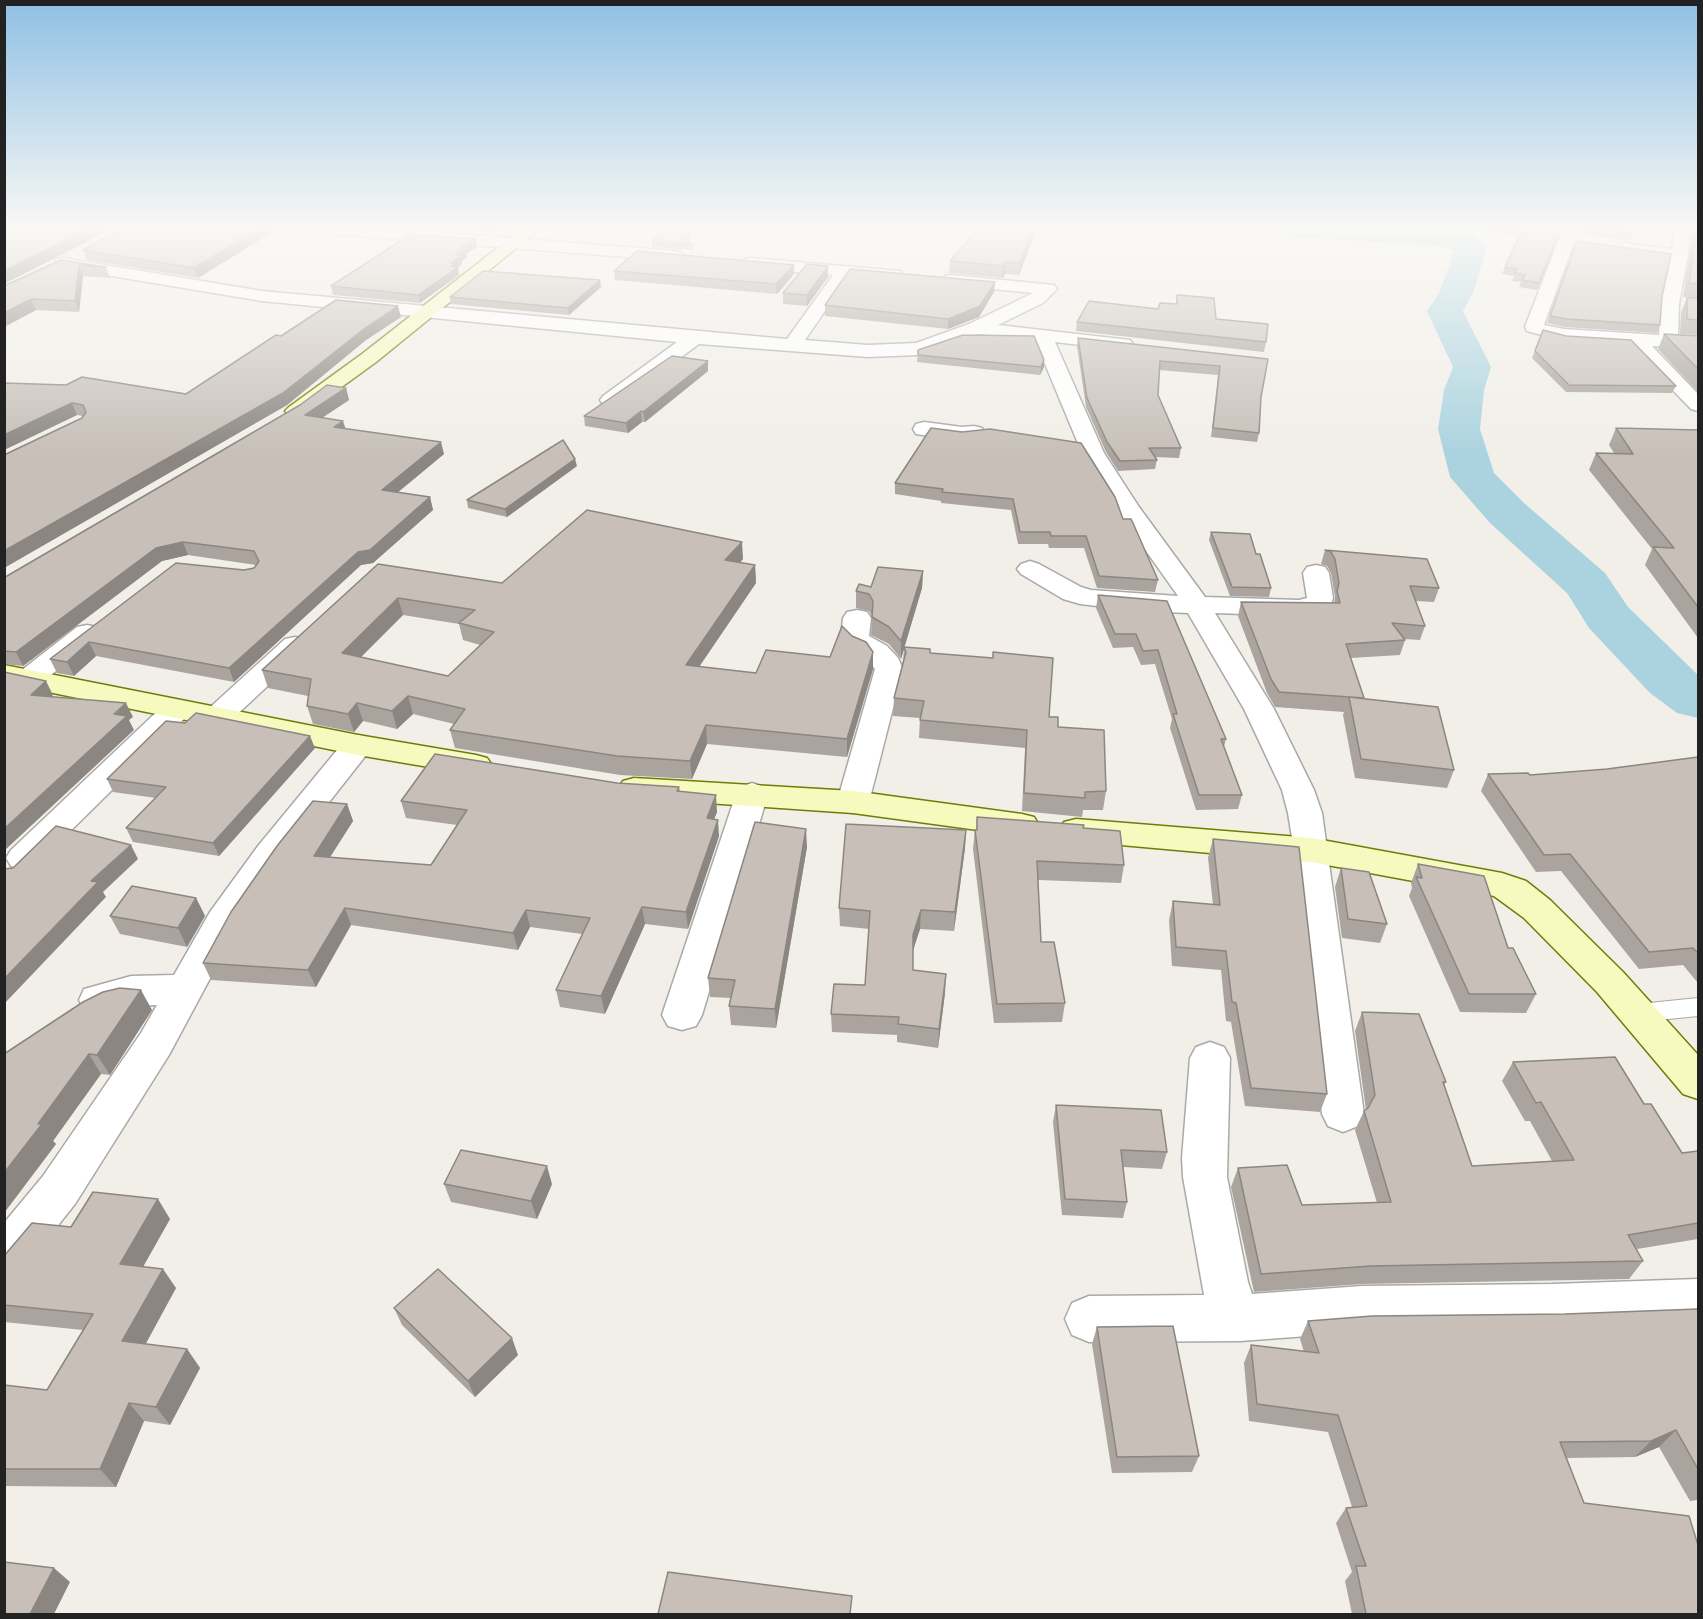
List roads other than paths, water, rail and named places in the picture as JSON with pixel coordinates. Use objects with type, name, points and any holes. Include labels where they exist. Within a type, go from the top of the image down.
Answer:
[{"type":"main road","points":[[278,422],[343,378],[434,304]]},
{"type":"main road","points":[[16,676],[358,745],[508,770]]},
{"type":"main road","points":[[609,785],[853,802],[1035,826],[1311,850],[1502,885],[1514,890],[1537,909],[1639,1013],[1698,1082]]},
{"type":"street","points":[[353,304],[695,338],[868,351],[906,351],[976,328],[1027,304]]},
{"type":"street","points":[[793,344],[821,304]]},
{"type":"street","points":[[1544,304],[1534,327],[1541,331],[1564,335],[1698,343]]},
{"type":"street","points":[[1668,340],[1670,304],[1689,305]]},
{"type":"street","points":[[976,328],[1145,346]]},
{"type":"street","points":[[1042,335],[1092,447],[1129,510],[1197,606],[1259,709],[1298,790],[1305,813],[1311,850],[1343,1114]]},
{"type":"street","points":[[594,411],[695,338]]},
{"type":"street","points":[[1635,339],[1698,405]]},
{"type":"street","points":[[924,429],[962,434],[989,431],[999,433]]},
{"type":"street","points":[[1062,444],[1092,447]]},
{"type":"street","points":[[1030,569],[1072,593],[1089,598],[1197,606],[1299,609],[1319,604],[1316,573]]},
{"type":"street","points":[[16,676],[109,616]]},
{"type":"street","points":[[853,802],[889,669],[888,664],[877,652],[859,643],[855,638],[857,618]]},
{"type":"street","points":[[217,717],[312,629]]},
{"type":"street","points":[[8,872],[177,710]]},
{"type":"street","points":[[4,1258],[59,1190],[154,1044],[229,912],[270,854],[358,745]]},
{"type":"street","points":[[682,1015],[752,794]]},
{"type":"street","points":[[71,1015],[105,997],[131,992],[185,989]]},
{"type":"street","points":[[1210,1058],[1205,1177],[1224,1282],[1229,1299],[1240,1317]]},
{"type":"street","points":[[1089,1318],[1240,1317],[1362,1309],[1552,1307],[1698,1302]]},
{"type":"lane","points":[[1639,1013],[1698,1007]]},
{"type":"waterway","points":[[1450,304],[1445,311],[1472,367],[1464,390],[1459,429],[1473,477],[1507,513],[1587,584],[1608,617],[1670,681],[1698,701]]}]
